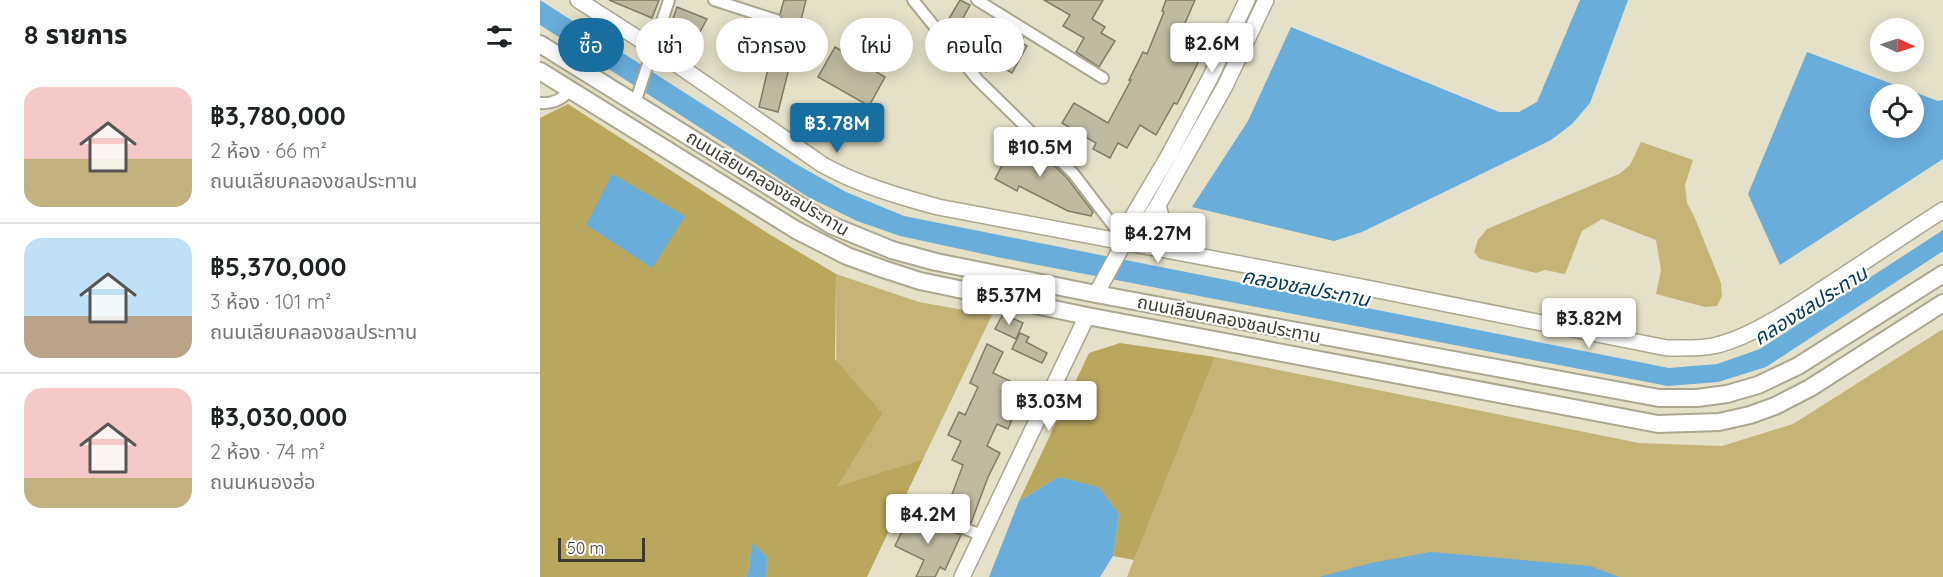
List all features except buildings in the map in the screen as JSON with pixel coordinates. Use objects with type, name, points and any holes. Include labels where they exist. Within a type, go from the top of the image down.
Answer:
[{"type":"main road","points":[[578,0],[636,37]]},
{"type":"main road","points":[[962,577],[1096,294],[1125,241],[1127,226],[1210,78],[1247,0]]},
{"type":"main road","points":[[1125,241],[1139,234],[1158,205],[1225,86],[1266,0]]},
{"type":"main road","name":"ถนนเลียบคลองชลประทาน","points":[[540,44],[558,55]]},
{"type":"main road","name":"ถนนเลียบคลองชลประทาน","points":[[540,71],[796,230],[847,256],[883,270],[920,281],[1087,316],[1658,423],[1719,422],[1775,406],[1810,388],[1943,303]]},
{"type":"main road","points":[[570,90],[581,72]]},
{"type":"main road","name":"ถนนเลียบคลองชลประทาน","points":[[585,72],[831,225],[892,250],[936,262],[1096,294],[1659,398],[1697,398],[1727,394],[1758,385],[1798,366],[1943,274]]},
{"type":"main road","points":[[687,72],[788,142],[844,176],[892,194],[938,207],[1125,241],[1667,348],[1713,346],[1734,339],[1790,310],[1943,210]]},
{"type":"main road","points":[[1158,205],[1166,231],[1175,242],[1196,255]]},
{"type":"street","points":[[663,18],[669,0]]},
{"type":"street","points":[[714,0],[770,18]]},
{"type":"street","points":[[914,0],[977,79],[1073,173],[1125,241]]},
{"type":"street","points":[[977,0],[1103,78]]},
{"type":"street","points":[[635,102],[645,72]]},
{"type":"street","points":[[540,103],[558,101],[570,90]]},
{"type":"street","points":[[915,508],[981,535]]},
{"type":"shaded area","points":[[568,104],[769,234],[836,274],[835,359],[882,413],[837,487],[923,459],[867,577],[766,577],[767,557],[752,544],[746,577],[540,577],[540,118]]},
{"type":"shaded area","points":[[1641,142],[1693,160],[1685,185],[1687,203],[1721,283],[1722,296],[1717,306],[1705,307],[1656,294],[1661,270],[1656,240],[1602,219],[1582,231],[1565,274],[1545,270],[1536,273],[1480,259],[1474,252],[1478,240],[1487,229],[1619,174],[1630,165]]},
{"type":"shaded area","points":[[836,274],[919,302],[992,315],[923,459],[837,488]]},
{"type":"shaded area","points":[[1943,329],[1943,577],[1127,577],[1215,357],[1639,443],[1722,446],[1793,424]]},
{"type":"shaded area","points":[[1120,343],[1215,357],[1134,560],[1113,556],[1119,514],[1058,477],[1019,501],[1089,353]]},
{"type":"water","points":[[540,0],[568,18],[558,18],[558,37],[540,25]]},
{"type":"water","points":[[1580,0],[1628,0],[1590,103],[1572,124],[1551,140],[1362,232],[1334,241],[1192,207],[1248,121],[1291,27],[1499,112],[1519,112],[1537,102]]},
{"type":"water","points":[[1807,52],[1893,84],[1870,84],[1870,138],[1924,138],[1924,96],[1938,101],[1943,100],[1943,159],[1780,265],[1748,194]]},
{"type":"water","points":[[624,54],[636,62],[636,72],[652,72],[796,164],[846,192],[904,216],[1669,368],[1717,364],[1760,349],[1943,230],[1943,251],[1766,367],[1718,382],[1668,386],[1002,258],[900,236],[857,221],[808,197],[613,72],[624,72]]},
{"type":"water","points":[[612,174],[685,216],[652,268],[586,225]]},
{"type":"water","points":[[1058,477],[1098,487],[1119,514],[1113,556],[1100,577],[989,577],[1019,501]]},
{"type":"water","points":[[752,543],[767,557],[766,577],[746,577]]},
{"type":"water","points":[[1431,552],[1590,566],[1619,577],[1319,577],[1371,563]]},
{"type":"water label","name":"คลองชลประทาน","points":[[1306,287]]},
{"type":"water label","name":"คลองชลประทาน","points":[[1810,305]]}]
